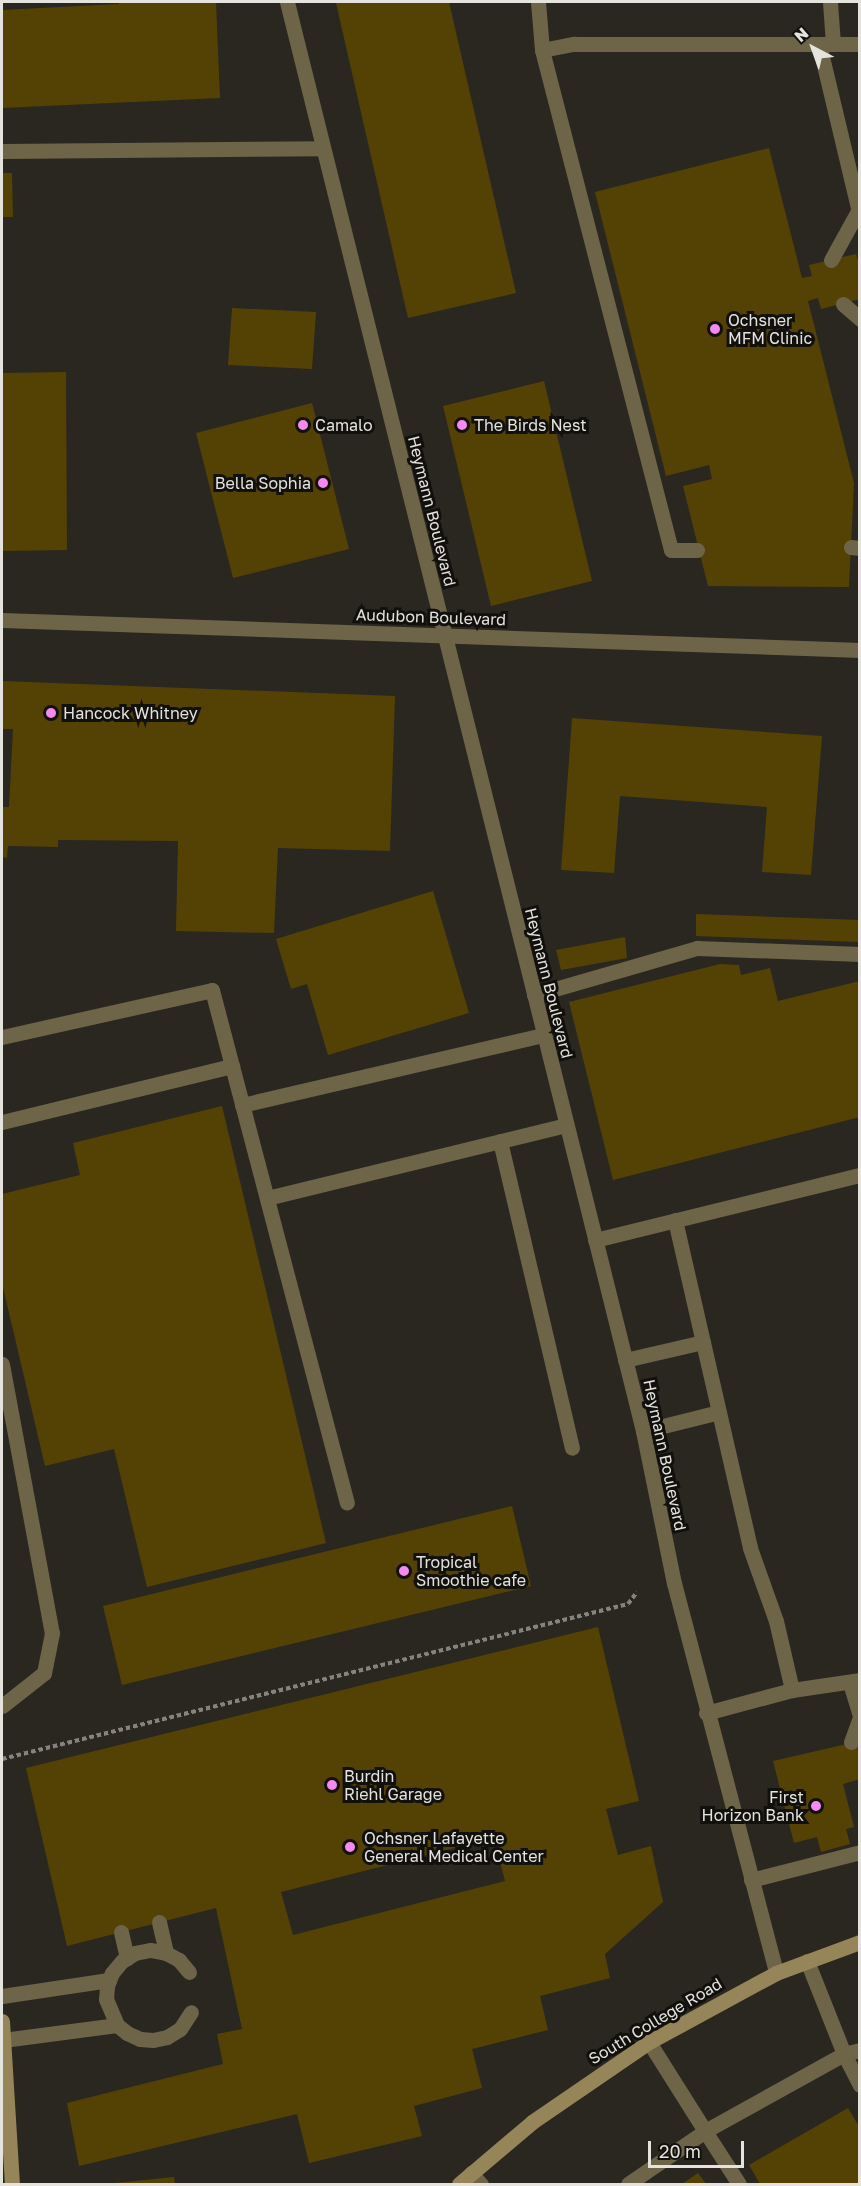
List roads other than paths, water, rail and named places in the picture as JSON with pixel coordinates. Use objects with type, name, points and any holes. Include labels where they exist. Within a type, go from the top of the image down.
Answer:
[{"type":"main road","name":"South College Road","points":[[459,2184],[476,2179],[532,2122],[649,2042],[776,1973],[860,1942]]},
{"type":"main road","points":[[2,2021],[12,2184]]},
{"type":"street","name":"Heymann Boulevard","points":[[287,2],[643,1431],[674,1583],[706,1713],[776,1973]]},
{"type":"street","points":[[538,2],[542,50],[671,550],[697,550]]},
{"type":"street","points":[[830,2],[826,44],[859,214],[831,260]]},
{"type":"street","points":[[542,50],[574,44],[860,44]]},
{"type":"street","points":[[2,151],[324,148]]},
{"type":"street","points":[[843,303],[860,319]]},
{"type":"street","name":"Audubon Boulevard","points":[[2,620],[860,650]]},
{"type":"street","points":[[534,994],[698,948],[860,954]]},
{"type":"street","points":[[2,1037],[212,990],[347,1503]]},
{"type":"street","points":[[242,1105],[544,1035]]},
{"type":"street","points":[[2,1122],[232,1066]]},
{"type":"street","points":[[267,1198],[566,1125]]},
{"type":"street","points":[[500,1141],[572,1448]]},
{"type":"street","points":[[595,1240],[860,1175]]},
{"type":"street","points":[[675,1220],[750,1548],[776,1621],[792,1690]]},
{"type":"street","points":[[625,1360],[703,1342]]},
{"type":"street","points":[[2,1364],[52,1633],[44,1673],[2,1706]]},
{"type":"street","points":[[643,1431],[719,1412]]},
{"type":"street","points":[[706,1713],[792,1690],[855,1681],[860,1716],[852,1742]]},
{"type":"street","points":[[751,1880],[860,1852]]},
{"type":"street","points":[[159,1922],[166,1953]]},
{"type":"street","points":[[121,1932],[127,1958]]},
{"type":"street","points":[[189,1972],[179,1960],[166,1953],[150,1950],[127,1958],[112,1973],[106,1999],[117,2025],[140,2039],[153,2040],[167,2037],[180,2029],[191,2013]]},
{"type":"street","points":[[807,1961],[844,2054],[860,2085]]},
{"type":"street","points":[[2,1996],[109,1980]]},
{"type":"street","points":[[3,2040],[117,2025]]},
{"type":"street","points":[[649,2042],[739,2184]]},
{"type":"street","points":[[628,2184],[705,2131],[844,2054],[860,2050]]},
{"type":"place","name":"Ochsner MFM Clinic","points":[[715,329]]},
{"type":"place","name":"Camalo","points":[[303,425]]},
{"type":"place","name":"The Birds Nest","points":[[462,425]]},
{"type":"place","name":"Bella Sophia","points":[[323,483]]},
{"type":"place","name":"Hancock Whitney","points":[[51,713]]},
{"type":"place","name":"Tropical Smoothie cafe","points":[[404,1571]]},
{"type":"place","name":"Burdin Riehl Garage","points":[[332,1785]]},
{"type":"place","name":"First Horizon Bank","points":[[816,1806]]},
{"type":"place","name":"Ochsner Lafayette General Medical Center","points":[[350,1847]]}]
